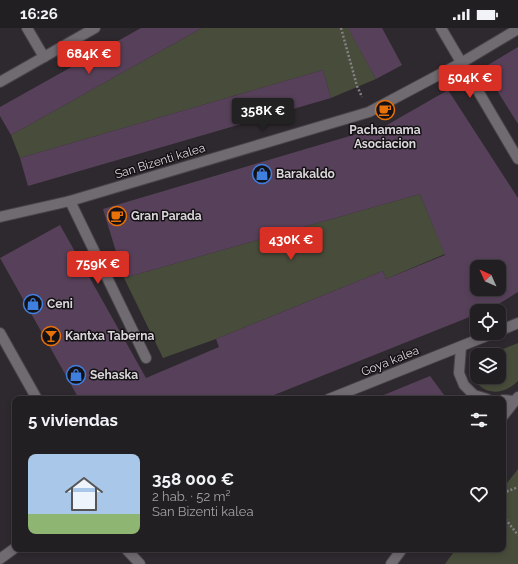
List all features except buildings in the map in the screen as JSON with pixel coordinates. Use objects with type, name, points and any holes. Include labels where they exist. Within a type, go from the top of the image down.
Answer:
[{"type":"street","points":[[27,28],[44,57]]},
{"type":"street","points":[[0,82],[95,28]]},
{"type":"street","points":[[440,28],[518,159]]},
{"type":"street","name":"San Bizenti kalea","points":[[0,217],[70,202],[369,112],[461,63],[518,29]]},
{"type":"street","points":[[70,202],[146,358]]},
{"type":"street","points":[[506,328],[518,323]]},
{"type":"street","points":[[0,333],[35,396]]},
{"type":"street","name":"Goya kalea","points":[[337,396],[478,340]]},
{"type":"street","points":[[461,347],[459,373],[464,385],[474,395],[477,396]]},
{"type":"street","points":[[506,400],[516,399]]},
{"type":"street","points":[[506,412],[516,399]]},
{"type":"street","points":[[0,559],[12,550]]},
{"type":"street","points":[[129,552],[140,564]]},
{"type":"street","points":[[391,564],[400,552]]},
{"type":"path","points":[[341,28],[357,86],[369,112]]},
{"type":"path","points":[[506,492],[518,487]]},
{"type":"path","points":[[506,520],[518,535]]},
{"type":"green space","points":[[202,28],[359,28],[351,33],[376,79],[331,98],[323,70],[20,158],[11,135]]},
{"type":"green space","points":[[420,194],[445,254],[386,279],[383,271],[216,339],[163,358],[124,278]]},
{"type":"green space","points":[[518,343],[518,381],[511,387],[503,390],[496,392],[489,391],[478,384],[506,384],[506,348]]},
{"type":"green space","points":[[518,469],[518,564],[445,564],[454,552],[506,552],[506,484]]},
{"type":"place","name":"Pachamama Asociacion","points":[[385,110]]},
{"type":"place","name":"Barakaldo","points":[[262,174]]},
{"type":"place","name":"Gran Parada","points":[[117,216]]},
{"type":"place","name":"Ceni","points":[[33,304]]},
{"type":"place","name":"Kantxa Taberna","points":[[51,336]]},
{"type":"place","name":"Sehaska","points":[[76,375]]}]
